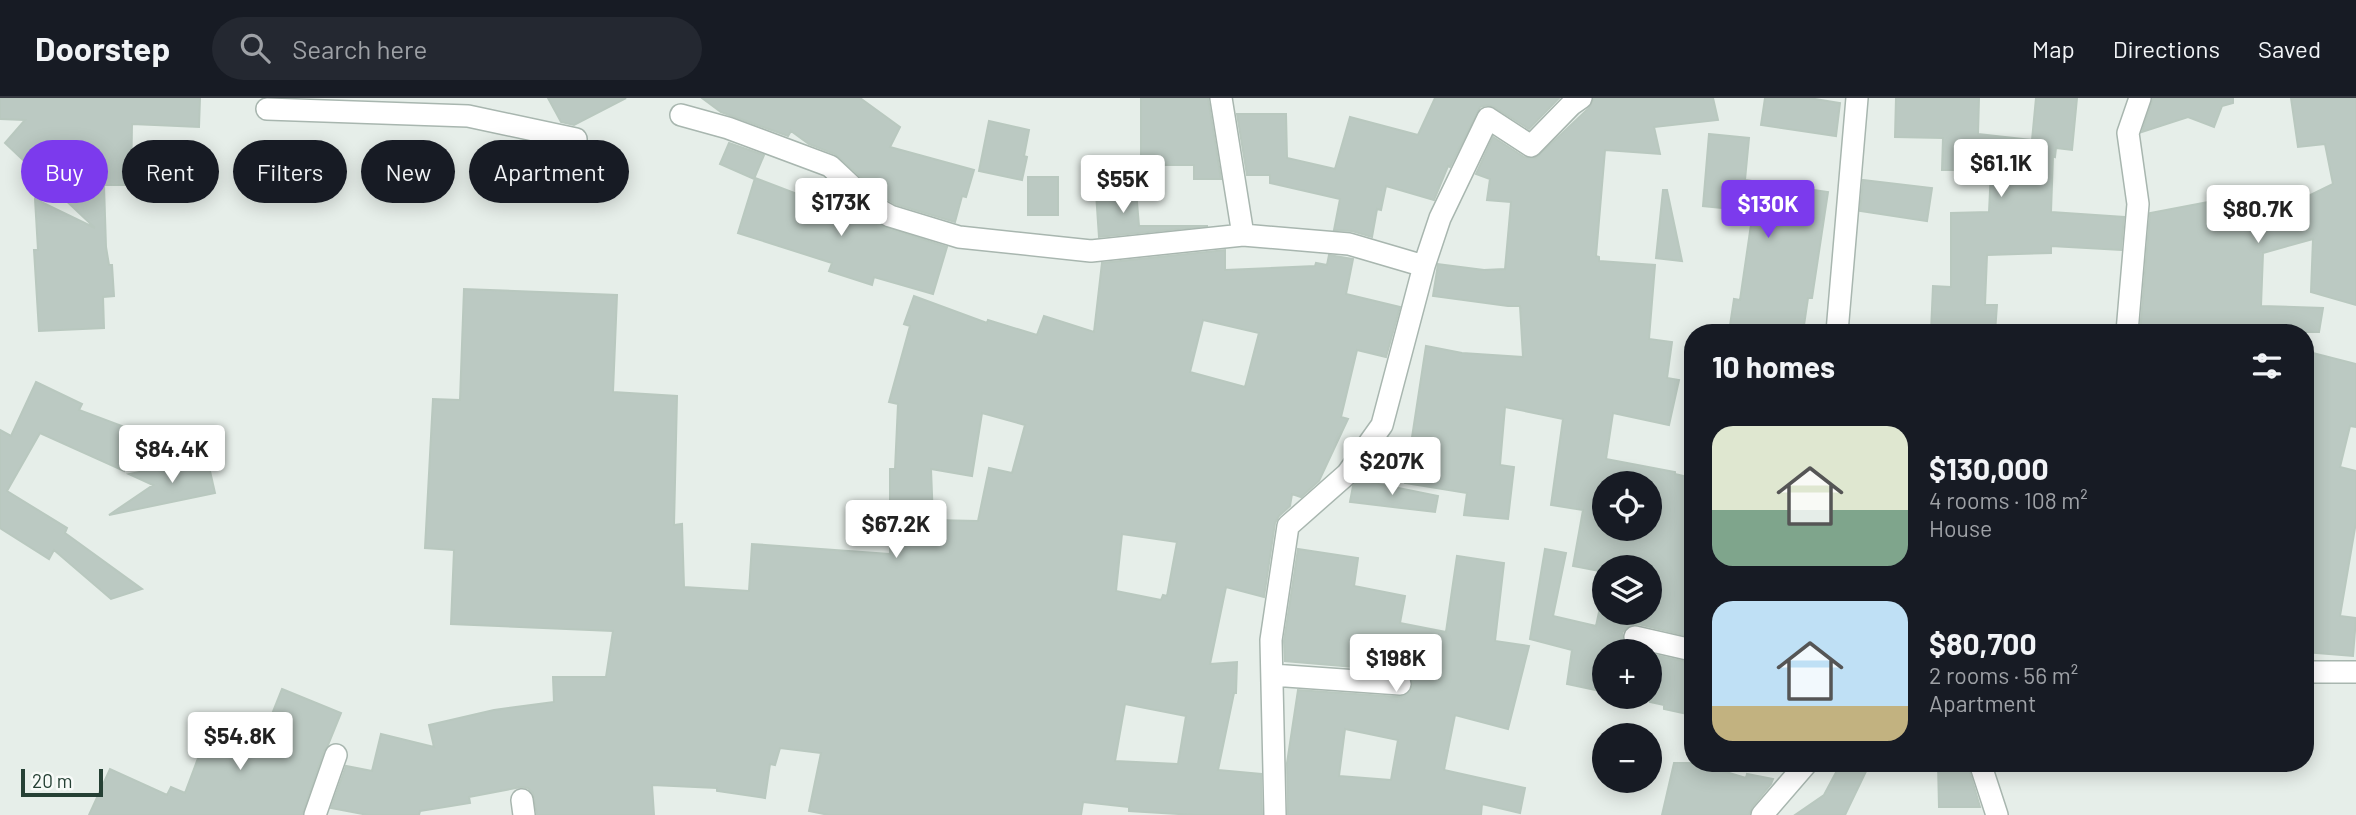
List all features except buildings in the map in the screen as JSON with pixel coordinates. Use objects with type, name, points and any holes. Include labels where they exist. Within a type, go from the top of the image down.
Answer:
[{"type":"street","points":[[1221,98],[1243,235]]},
{"type":"street","points":[[1275,815],[1271,640],[1288,526],[1347,474],[1382,425],[1424,266],[1440,218],[1488,118],[1531,146],[1571,104],[1581,98]]},
{"type":"street","points":[[1838,324],[1857,98]]},
{"type":"street","points":[[2128,324],[2138,204],[2128,133],[2140,98]]},
{"type":"street","points":[[267,109],[468,116],[576,139]]},
{"type":"street","points":[[681,115],[728,128],[830,166],[874,207],[890,216],[959,237],[1091,251],[1243,235],[1349,244],[1424,266]]},
{"type":"street","points":[[1635,637],[1684,648]]},
{"type":"street","points":[[2314,672],[2356,672]]},
{"type":"street","points":[[1272,675],[1400,684]]},
{"type":"street","points":[[315,815],[335,755]]},
{"type":"street","points":[[1762,815],[1799,772]]},
{"type":"street","points":[[1983,772],[1997,815]]}]
